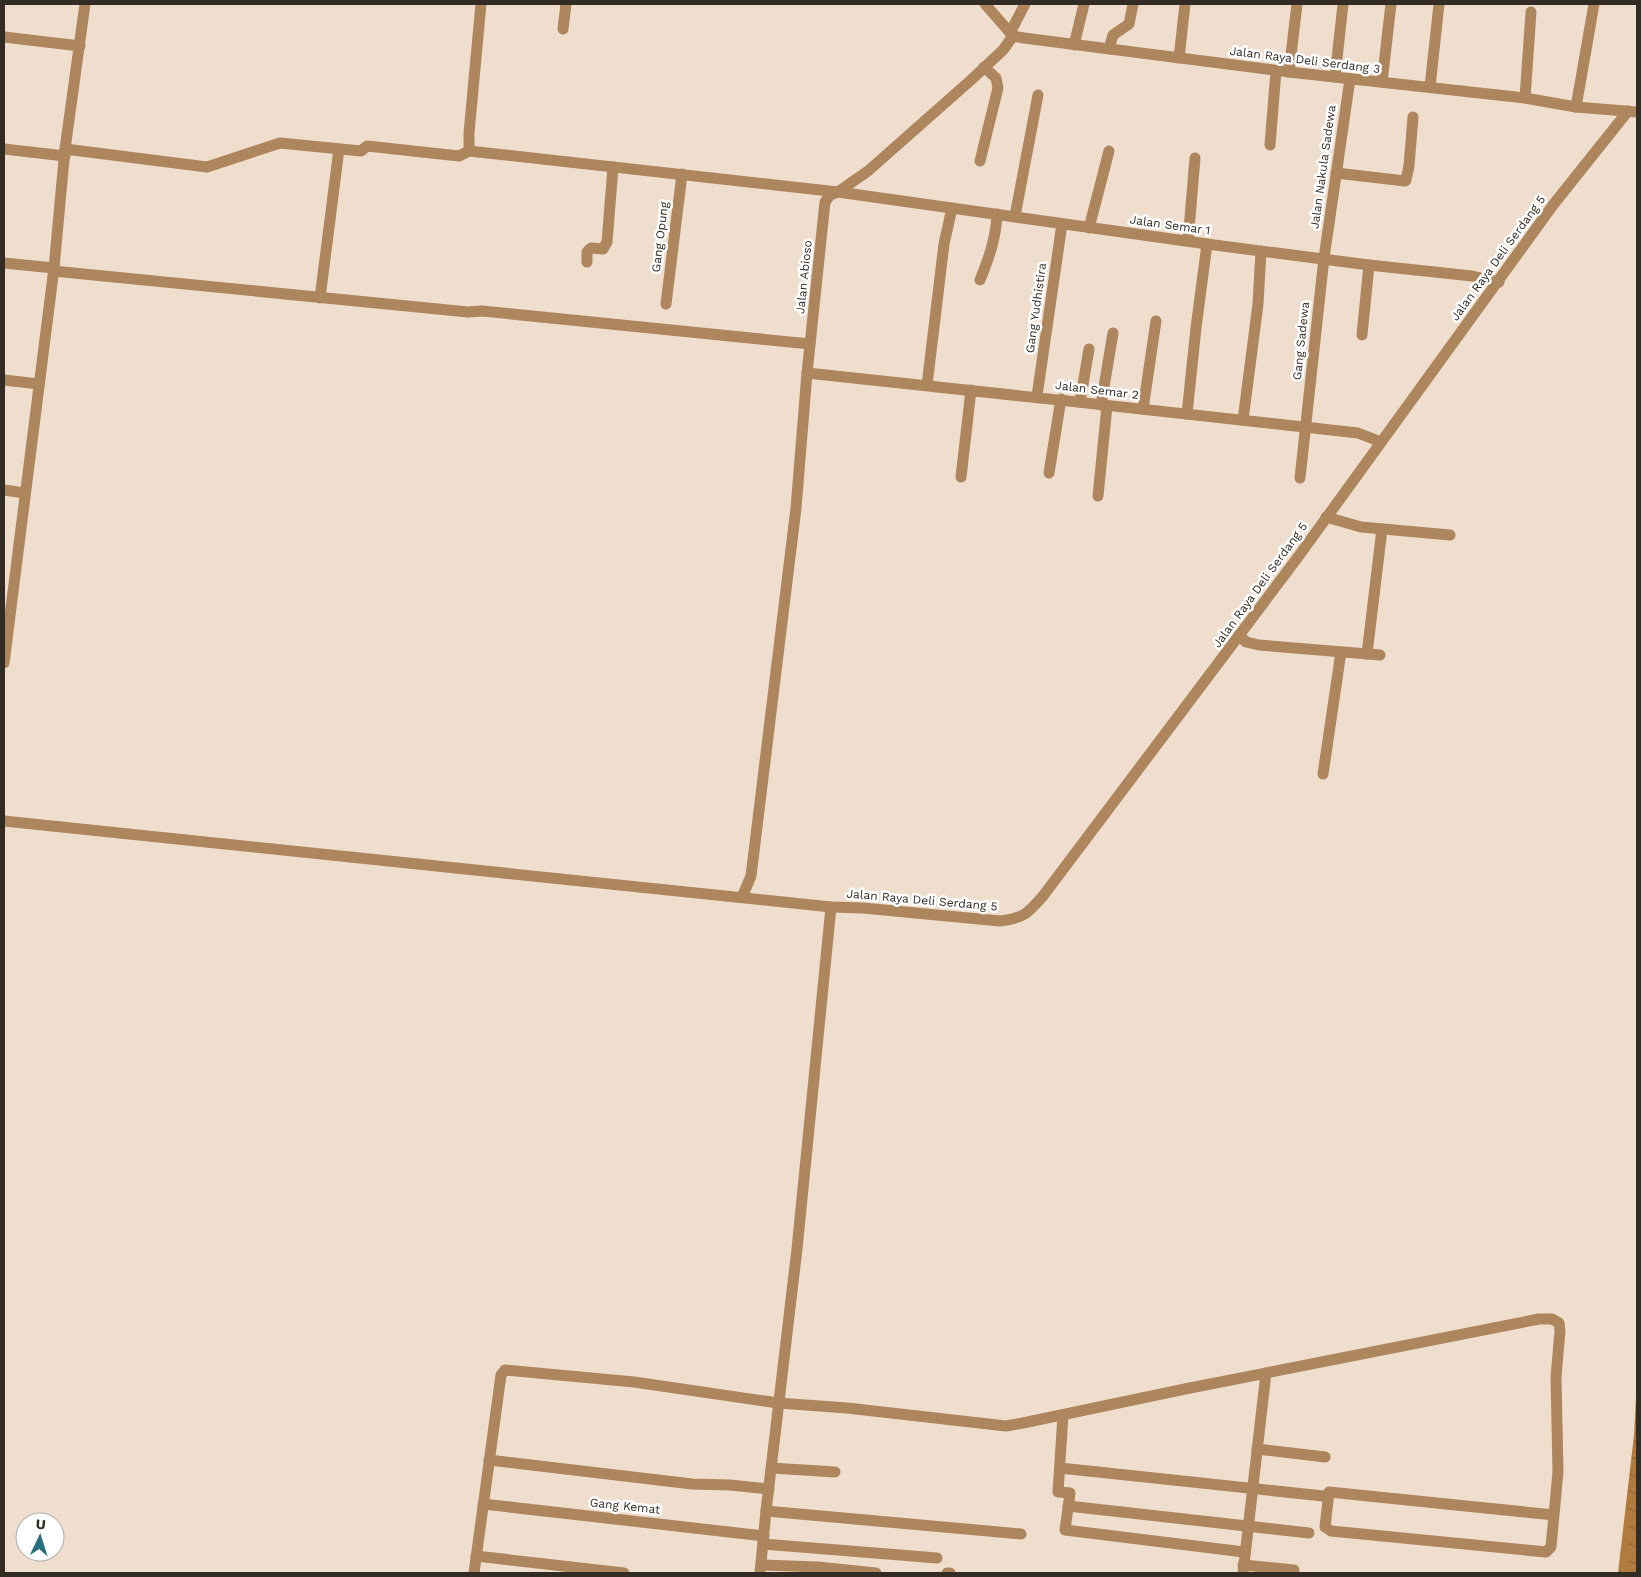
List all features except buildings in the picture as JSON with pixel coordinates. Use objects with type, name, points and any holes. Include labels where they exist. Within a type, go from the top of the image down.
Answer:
[{"type":"street","points":[[4,663],[7,601],[25,493],[53,270],[65,152],[85,4]]},
{"type":"street","points":[[469,151],[481,4]]},
{"type":"street","points":[[563,29],[566,4]]},
{"type":"street","points":[[984,4],[1012,35]]},
{"type":"street","name":"Jalan Abioso","points":[[742,898],[751,876],[766,760],[796,508],[807,373],[825,202],[830,195],[846,193],[868,171],[984,68],[1002,50],[1012,35],[1025,4]]},
{"type":"street","points":[[1074,44],[1084,4]]},
{"type":"street","points":[[1110,49],[1112,34],[1129,24],[1133,4]]},
{"type":"street","points":[[1179,58],[1185,4]]},
{"type":"street","points":[[1289,72],[1297,4]]},
{"type":"street","points":[[1334,77],[1343,4]]},
{"type":"street","points":[[1382,82],[1391,4]]},
{"type":"street","points":[[1430,87],[1439,4]]},
{"type":"street","points":[[1576,106],[1594,4]]},
{"type":"street","points":[[1525,98],[1531,12]]},
{"type":"street","name":"Jalan Raya Deli Serdang 3","points":[[1012,35],[1276,71],[1633,111]]},
{"type":"street","points":[[4,37],[80,46]]},
{"type":"street","points":[[980,161],[998,88],[996,78],[984,68]]},
{"type":"street","points":[[1270,145],[1276,71]]},
{"type":"street","name":"Jalan Nakula Sadewa","points":[[1324,258],[1350,79]]},
{"type":"street","points":[[1015,216],[1038,95]]},
{"type":"street","name":"Jalan Raya Deli Serdang 5","points":[[4,821],[831,907],[863,908],[1000,921],[1015,919],[1025,915],[1043,896],[1239,636],[1495,281],[1554,205],[1633,111]]},
{"type":"street","points":[[1336,173],[1385,180],[1406,180],[1413,117]]},
{"type":"street","name":"Jalan Semar 1","points":[[4,149],[65,152],[207,167],[280,143],[361,151],[367,146],[459,156],[469,151],[846,193],[1089,228],[1369,265],[1472,276],[1495,281]]},
{"type":"street","points":[[320,298],[339,149]]},
{"type":"street","points":[[1089,228],[1109,151]]},
{"type":"street","points":[[1188,241],[1195,158]]},
{"type":"street","points":[[587,262],[590,248],[603,249],[607,242],[614,167]]},
{"type":"street","name":"Gang Opung","points":[[666,304],[682,174]]},
{"type":"street","points":[[927,385],[944,244],[952,208]]},
{"type":"street","points":[[980,280],[993,244],[997,214]]},
{"type":"street","name":"Gang Yudhistira","points":[[1037,396],[1062,224]]},
{"type":"street","points":[[1187,414],[1207,244]]},
{"type":"street","points":[[1243,420],[1258,304],[1261,250]]},
{"type":"street","name":"Gang Sadewa","points":[[1300,478],[1324,258]]},
{"type":"street","points":[[4,263],[53,270],[320,298],[468,312],[482,311],[810,344]]},
{"type":"street","points":[[1362,335],[1369,265]]},
{"type":"street","points":[[1143,409],[1156,320]]},
{"type":"street","points":[[1098,496],[1104,405],[1113,333]]},
{"type":"street","points":[[1080,402],[1089,349]]},
{"type":"street","name":"Jalan Semar 2","points":[[807,373],[1037,396],[1358,432],[1380,441]]},
{"type":"street","points":[[4,380],[39,384]]},
{"type":"street","points":[[961,477],[970,390]]},
{"type":"street","points":[[1049,473],[1060,400]]},
{"type":"street","points":[[4,490],[25,493]]},
{"type":"street","points":[[1326,517],[1361,527],[1450,534]]},
{"type":"street","points":[[1367,654],[1382,529]]},
{"type":"street","points":[[1239,636],[1246,642],[1259,645],[1380,655]]},
{"type":"street","points":[[1323,774],[1341,652]]},
{"type":"street","points":[[831,907],[797,1249],[778,1402],[761,1569],[818,1567],[876,1573]]},
{"type":"street","points":[[474,1573],[500,1375],[505,1370],[634,1382],[778,1402],[847,1408],[998,1426],[1013,1425],[1266,1373],[1552,1318],[1559,1322],[1560,1331],[1556,1377],[1558,1472],[1554,1515],[1551,1547],[1546,1552],[1331,1531],[1325,1527],[1329,1492],[1554,1515]]},
{"type":"street","points":[[1266,1373],[1243,1569],[1294,1570]]},
{"type":"street","points":[[1064,1415],[1058,1492],[1070,1493],[1065,1530],[1244,1552]]},
{"type":"street","points":[[1257,1449],[1325,1457]]},
{"type":"street","points":[[490,1460],[692,1484],[769,1489]]},
{"type":"street","points":[[771,1468],[835,1472]]},
{"type":"street","points":[[1060,1468],[1323,1496]]},
{"type":"street","name":"Gang Kemat","points":[[483,1504],[764,1540],[937,1558]]},
{"type":"street","points":[[1068,1506],[1309,1533]]},
{"type":"street","points":[[766,1511],[1021,1534]]},
{"type":"street","points":[[476,1556],[624,1573]]},
{"type":"water","points":[[1637,1379],[1637,1573],[1618,1573],[1634,1435]]}]
